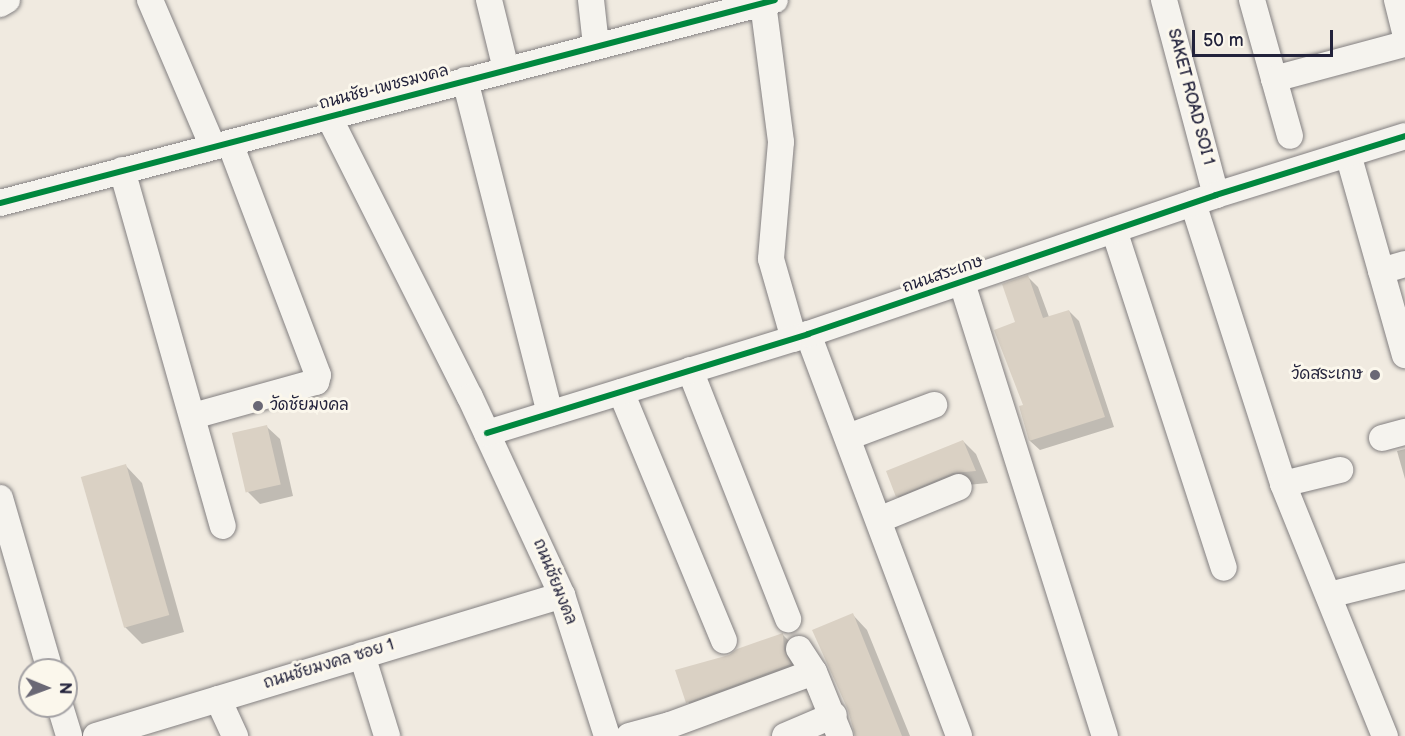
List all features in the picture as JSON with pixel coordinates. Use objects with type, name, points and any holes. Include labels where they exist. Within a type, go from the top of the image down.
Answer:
[{"type":"street","points":[[0,4],[7,0]]},
{"type":"street","points":[[150,0],[221,145],[318,375],[316,382],[193,416]]},
{"type":"street","points":[[489,0],[506,69]]},
{"type":"street","points":[[591,0],[596,45]]},
{"type":"street","name":"SAKET ROAD SOI 1","points":[[1164,0],[1204,199],[1283,484],[1385,736]]},
{"type":"street","points":[[1252,0],[1290,136]]},
{"type":"street","points":[[1396,0],[1405,31]]},
{"type":"street","points":[[769,2],[781,142],[771,259],[801,337],[849,437],[959,736]]},
{"type":"street","name":"ถนนชัย-เพชรมงคล","points":[[0,203],[596,45],[769,2]]},
{"type":"street","points":[[1274,79],[1405,44]]},
{"type":"street","points":[[465,80],[550,413]]},
{"type":"street","name":"ถนนชัยมงคล","points":[[329,117],[487,433],[562,595],[607,736]]},
{"type":"street","name":"ถนนสระเกษ","points":[[487,433],[801,337],[1204,199],[1405,136]]},
{"type":"street","points":[[1348,154],[1405,355]]},
{"type":"street","points":[[122,170],[223,526]]},
{"type":"street","points":[[1114,230],[1224,568]]},
{"type":"street","points":[[1381,271],[1405,264]]},
{"type":"street","points":[[962,283],[1105,736]]},
{"type":"street","points":[[690,370],[788,619]]},
{"type":"street","points":[[621,392],[724,641]]},
{"type":"street","points":[[849,437],[934,405]]},
{"type":"street","points":[[1283,484],[1340,470]]},
{"type":"street","points":[[881,519],[959,487]]},
{"type":"street","points":[[0,498],[47,658]]},
{"type":"street","points":[[1329,595],[1405,576]]},
{"type":"street","name":"ถนนชัยมงคล ซอย 1","points":[[96,736],[562,595]]},
{"type":"street","points":[[785,736],[837,725],[814,672],[799,649]]},
{"type":"street","points":[[362,655],[387,736]]},
{"type":"street","points":[[629,736],[670,725],[814,672]]},
{"type":"street","points":[[218,699],[234,736]]},
{"type":"street","points":[[64,718],[69,736]]},
{"type":"building","points":[[1028,275],[1043,318],[1069,310],[1105,417],[1029,441],[1019,406],[1023,405],[994,330],[1015,322],[1002,284]]},
{"type":"building","points":[[267,425],[281,484],[246,493],[232,433]]},
{"type":"building","points":[[963,440],[976,471],[953,473],[896,497],[886,471]]},
{"type":"building","points":[[126,464],[169,615],[124,628],[81,477]]},
{"type":"building","points":[[853,613],[902,736],[855,736],[848,710],[812,630]]},
{"type":"building","points":[[783,633],[784,650],[791,664],[686,703],[675,670],[729,655],[737,649]]},
{"type":"cycle path","points":[[0,203],[775,0]]},
{"type":"cycle path","points":[[487,433],[808,334],[1216,195],[1405,136]]},
{"type":"place","name":"วัดสระเกษ","points":[[1375,375]]},
{"type":"place","name":"วัดชัยมงคล","points":[[258,406]]}]
